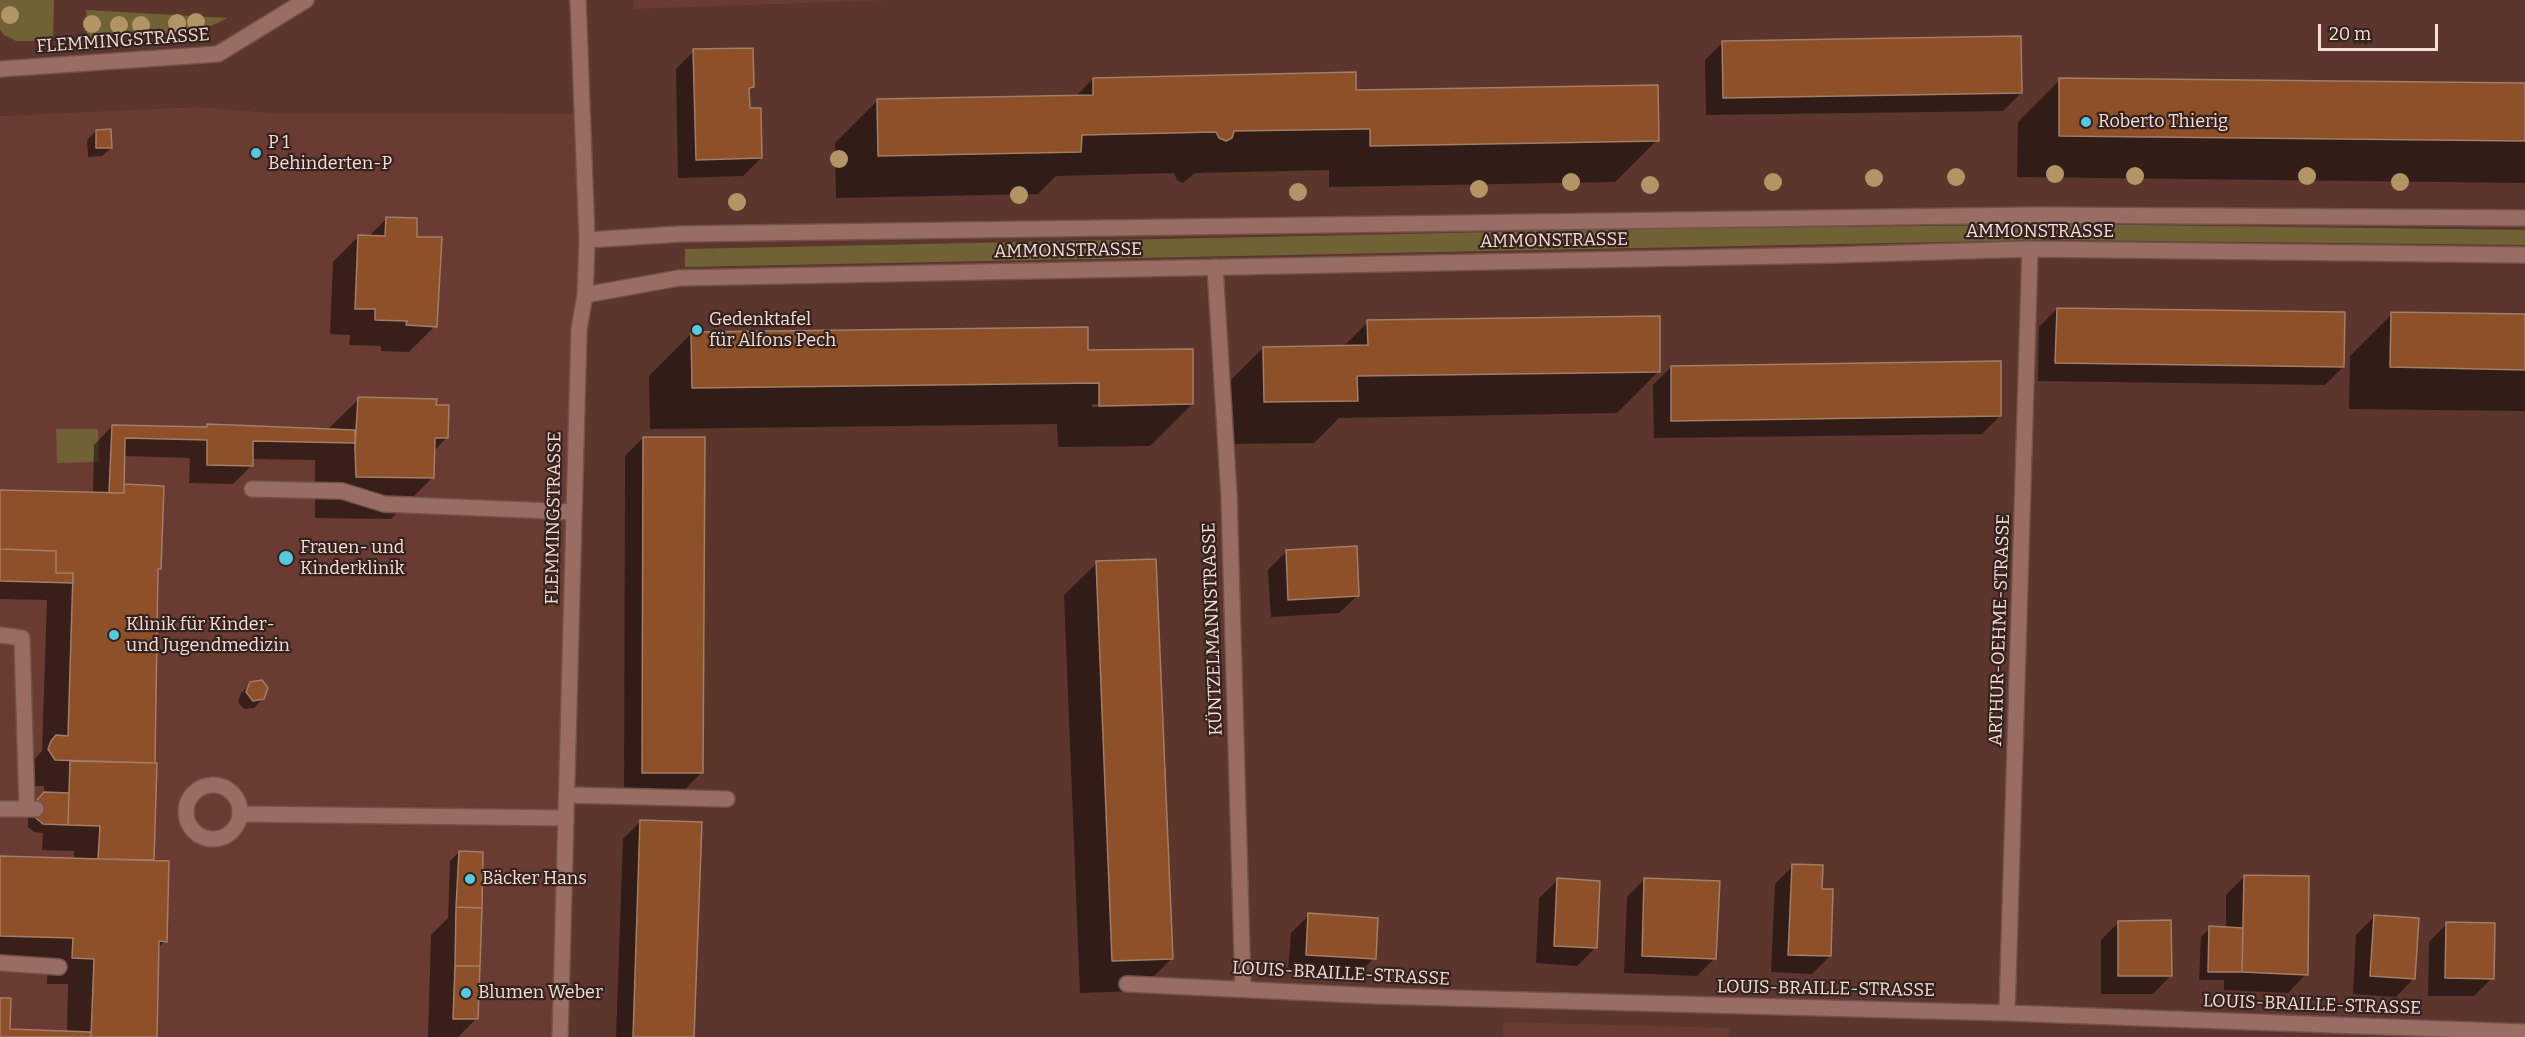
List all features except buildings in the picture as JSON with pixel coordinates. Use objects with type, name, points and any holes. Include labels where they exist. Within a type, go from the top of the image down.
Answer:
[{"type":"street","name":"FLEMMINGSTRASSE","points":[[0,69],[218,54],[306,0]]},
{"type":"street","name":"FLEMMINGSTRASSE","points":[[560,1037],[579,329],[585,295],[586,240],[578,0]]},
{"type":"street","name":"AMMONSTRASSE","points":[[586,240],[680,234],[2036,215],[2525,218]]},
{"type":"street","name":"AMMONSTRASSE","points":[[585,295],[680,278],[2030,249],[2525,255]]},
{"type":"street","name":"ARTHUR-OEHME-STRASSE","points":[[2007,1013],[2030,249]]},
{"type":"street","name":"KÜNTZELMANNSTRASSE","points":[[1215,267],[1229,496],[1243,989]]},
{"type":"street","points":[[252,489],[342,491],[384,504],[574,512]]},
{"type":"street","points":[[0,635],[22,638],[32,809],[0,809]]},
{"type":"street","points":[[567,795],[727,799]]},
{"type":"street","points":[[241,814],[566,818]]},
{"type":"street","points":[[0,963],[59,967]]},
{"type":"street","name":"LOUIS-BRAILLE-STRASSE","points":[[1127,984],[1470,999],[2007,1013],[2525,1032]]},
{"type":"shaded area","points":[[0,0],[54,0],[53,41],[16,41],[4,35],[0,30]]},
{"type":"shaded area","points":[[634,0],[896,0],[634,9]]},
{"type":"shaded area","points":[[86,10],[228,18],[198,32],[87,38]]},
{"type":"shaded area","name":"Frauen- und Kinderklinik","points":[[198,107],[271,113],[575,114],[587,240],[560,1037],[0,1037],[0,116]]},
{"type":"shaded area","points":[[2061,224],[2525,230],[2525,245],[2061,240]]},
{"type":"shaded area","points":[[2043,225],[2043,240],[685,267],[685,249],[1686,228]]},
{"type":"shaded area","points":[[56,429],[98,429],[99,462],[57,463]]},
{"type":"shaded area","points":[[1503,1022],[1729,1028],[1729,1037],[1503,1037]]},
{"type":"place","name":"Roberto Thierig","points":[[2086,122]]},
{"type":"place","name":"P 1 Behinderten-P","points":[[256,153]]},
{"type":"place","name":"Gedenktafel für Alfons Pech","points":[[697,330]]},
{"type":"place","name":"Frauen- und Kinderklinik","points":[[286,558]]},
{"type":"place","name":"Klinik für Kinder- und Jugendmedizin","points":[[114,635]]},
{"type":"place","name":"Bäcker Hans","points":[[470,879]]},
{"type":"place","name":"Blumen Weber","points":[[466,993]]}]
